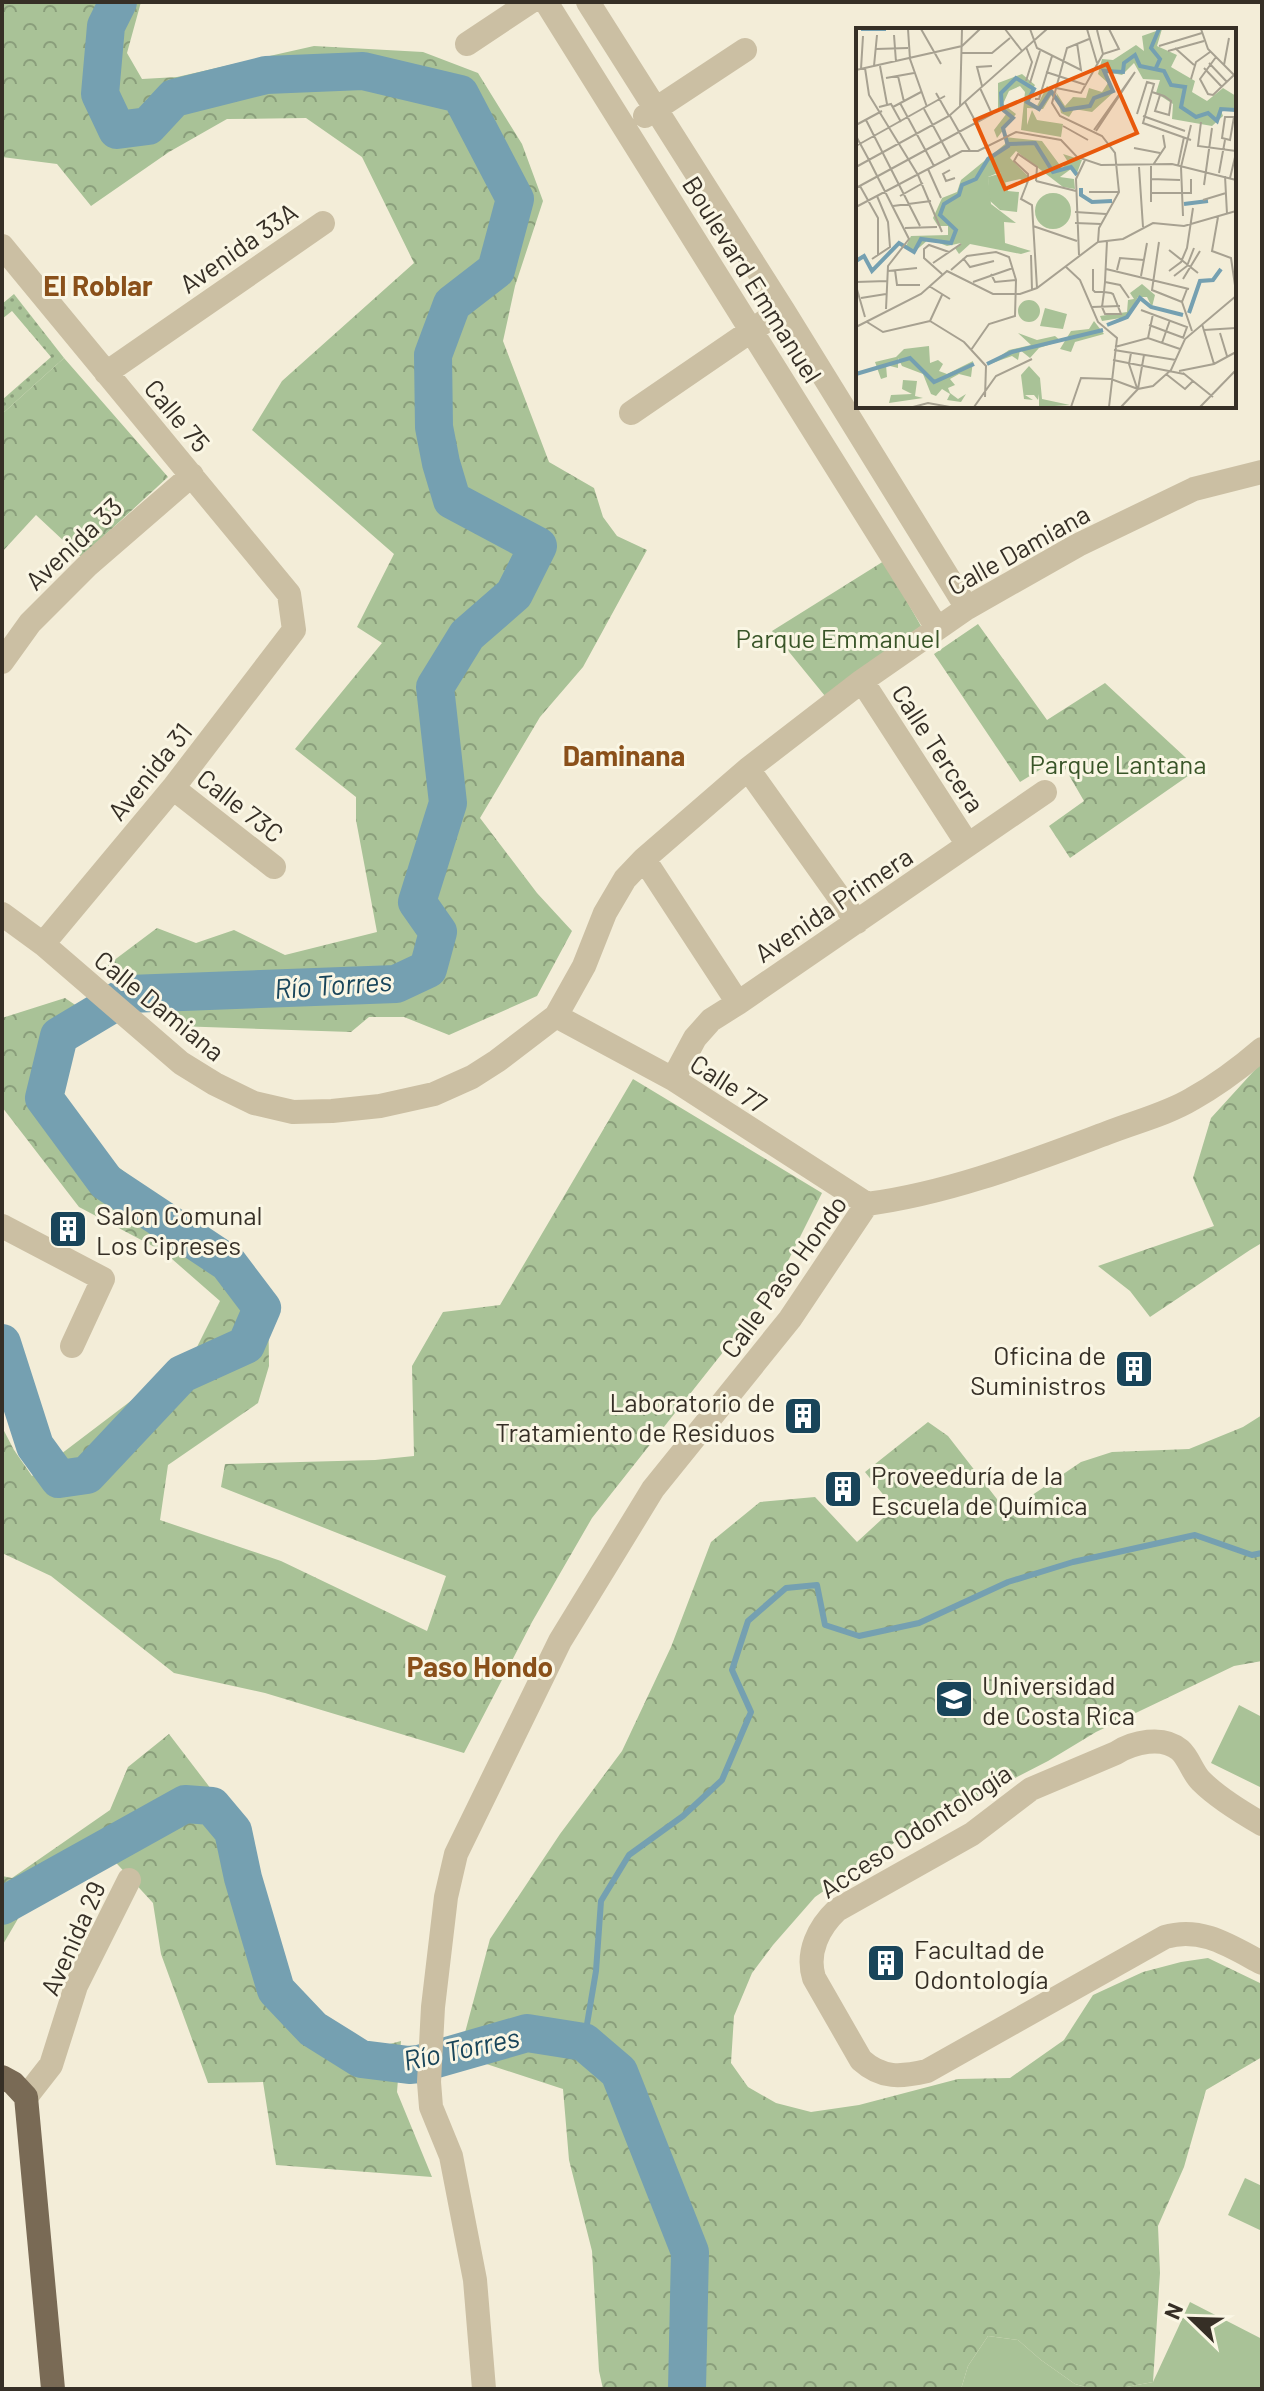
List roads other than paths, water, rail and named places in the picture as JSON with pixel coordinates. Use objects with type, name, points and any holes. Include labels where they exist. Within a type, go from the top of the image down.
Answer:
[{"type":"main road","points":[[2,2077],[13,2083],[26,2097],[53,2389]]},
{"type":"street","points":[[467,44],[530,2]]},
{"type":"street","name":"Boulevard Emmanuel","points":[[546,2],[937,628]]},
{"type":"street","name":"Boulevard Emmanuel","points":[[588,2],[967,608]]},
{"type":"street","points":[[626,128],[745,50]]},
{"type":"street","name":"Avenida 33A","points":[[106,373],[323,223]]},
{"type":"street","name":"Calle 75","points":[[2,246],[289,594],[294,630]]},
{"type":"street","points":[[631,413],[783,310]]},
{"type":"street","name":"Calle Damiana","points":[[2,914],[43,944],[192,1070],[254,1103],[293,1112],[332,1111],[380,1106],[434,1094],[472,1077],[556,1016],[584,966],[605,913],[625,879],[748,769],[862,681],[967,608],[1078,545],[1194,489],[1262,472]]},
{"type":"street","name":"Avenida 33","points":[[2,662],[30,623],[87,566],[192,475]]},
{"type":"street","name":"Avenida 31","points":[[43,944],[173,788],[294,630]]},
{"type":"street","name":"Calle Tercera","points":[[862,681],[968,845]]},
{"type":"street","points":[[748,769],[857,922]]},
{"type":"street","name":"Calle 73C","points":[[173,788],[274,867]]},
{"type":"street","name":"Avenida Primera","points":[[673,1079],[695,1038],[711,1020],[1045,792]]},
{"type":"street","points":[[644,859],[738,1003]]},
{"type":"street","name":"Calle 77","points":[[556,1016],[673,1079],[867,1204]]},
{"type":"street","name":"Calle Paso Hondo","points":[[484,2389],[475,2280],[451,2156],[431,2107],[429,2082],[433,2007],[446,1897],[456,1854],[560,1641],[653,1489],[790,1319],[867,1204],[909,1199],[949,1188],[1040,1158],[1190,1101],[1236,1071],[1262,1049]]},
{"type":"street","points":[[2,1226],[103,1279],[72,1346]]},
{"type":"street","name":"Acceso Odontología","points":[[1262,1824],[1209,1788],[1197,1777],[1180,1750],[1163,1741],[1129,1745],[1031,1789],[972,1834],[837,1910],[827,1920],[815,1942],[810,1966],[861,2060],[882,2074],[899,2077],[927,2071],[1165,1937],[1181,1932],[1201,1934],[1262,1963]]},
{"type":"street","name":"Avenida 29","points":[[26,2097],[51,2065],[76,1986],[129,1880]]},
{"type":"waterway","name":"Río Torres","points":[[2,1343],[35,1446],[59,1479],[87,1475],[182,1374],[246,1345],[262,1308],[228,1263],[106,1182],[44,1098],[59,1036],[129,994],[396,984],[428,969],[438,932],[417,902],[448,803],[435,687],[467,635],[514,594],[538,546],[452,500],[434,427],[433,355],[452,304],[496,270],[515,199],[460,94],[363,71],[266,75],[174,98],[148,126],[117,130],[100,94],[106,26],[118,2]]},
{"type":"waterway","points":[[584,2042],[596,1971],[601,1901],[629,1855],[683,1816],[722,1780],[751,1712],[732,1670],[748,1621],[786,1588],[817,1585],[825,1625],[859,1636],[919,1623],[1008,1582],[1073,1562],[1195,1535],[1252,1555],[1262,1553]]},
{"type":"waterway","name":"Río Torres","points":[[2,1906],[185,1804],[212,1806],[233,1831],[243,1878],[276,1990],[313,2029],[361,2059],[409,2065],[527,2033],[584,2042],[619,2072],[690,2252],[687,2389]]},
{"type":"place","name":"Salon Comunal Los Cipreses","points":[[68,1229]]},
{"type":"place","name":"Oficina de Suministros","points":[[1134,1369]]},
{"type":"place","name":"Laboratorio de Tratamiento de Residuos","points":[[803,1416]]},
{"type":"place","name":"Proveeduría de la Escuela de Química","points":[[843,1489]]},
{"type":"place","name":"Universidad de Costa Rica","points":[[954,1699]]},
{"type":"place","name":"Facultad de Odontología","points":[[886,1963]]},
{"type":"district","name":"El Roblar","points":[[98,285]]},
{"type":"district","name":"Daminana","points":[[624,755]]},
{"type":"district","name":"Paso Hondo","points":[[480,1666]]},
{"type":"park label","name":"Parque Emmanuel","points":[[838,637]]},
{"type":"park label","name":"Parque Lantana","points":[[1118,763]]}]
